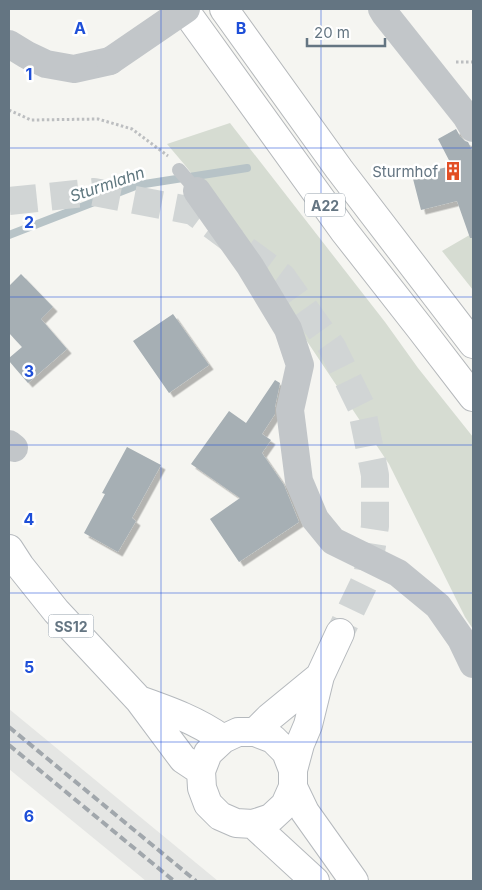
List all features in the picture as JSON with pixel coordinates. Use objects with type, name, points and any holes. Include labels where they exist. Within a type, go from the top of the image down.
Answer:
[{"type":"main road","name":"A22","points":[[185,9],[344,231],[473,397]]},
{"type":"main road","name":"A22","points":[[224,9],[339,169],[473,344]]},
{"type":"main road","name":"SS12","points":[[9,549],[20,566],[56,610],[139,700],[183,759],[201,771]]},
{"type":"main road","points":[[340,633],[320,676],[308,725],[300,744],[293,779],[285,805],[271,818],[252,824],[236,823],[220,816],[208,804],[202,788],[201,771],[208,753],[222,739],[238,732],[255,732],[273,739],[286,752],[293,779],[305,812],[354,881]]},
{"type":"main road","points":[[255,732],[270,716],[320,676]]},
{"type":"main road","name":"SS12","points":[[139,700],[192,720],[222,739]]},
{"type":"main road","points":[[252,824],[314,881]]},
{"type":"street","points":[[9,44],[46,64],[74,69],[110,61],[185,9]]},
{"type":"street","points":[[382,9],[466,116],[473,128]]},
{"type":"street","points":[[195,188],[250,266],[288,329],[300,365],[290,410],[299,481],[315,519],[333,541],[398,573],[438,606],[461,639],[473,664]]},
{"type":"lane","points":[[180,170],[195,188]]},
{"type":"path","points":[[9,110],[31,120],[98,119],[132,129],[166,154],[180,170]]},
{"type":"shaded area","points":[[230,123],[473,437],[473,629],[465,617],[389,464],[214,202],[167,144]]},
{"type":"shaded area","points":[[473,233],[473,290],[442,251]]},
{"type":"shaded area","points":[[9,709],[218,881],[146,881],[9,769]]},
{"type":"building","name":"Sturmhof","points":[[456,129],[460,136],[468,142],[473,152],[473,238],[470,238],[457,201],[421,210],[412,175],[452,166],[438,139]]},
{"type":"building","points":[[21,274],[53,307],[41,319],[67,349],[28,383],[9,361],[9,358],[22,347],[9,333],[9,286]]},
{"type":"building","points":[[173,314],[209,365],[169,393],[133,341]]},
{"type":"building","points":[[275,380],[280,383],[275,414],[262,434],[271,440],[262,453],[284,485],[299,522],[239,562],[210,519],[240,498],[191,464],[229,411],[246,423]]},
{"type":"building","points":[[127,447],[161,465],[132,518],[136,521],[118,552],[84,533],[105,494],[102,493]]},
{"type":"waterway","name":"Sturmlahn","points":[[9,235],[138,185],[247,168]]},
{"type":"tunnel","points":[[9,201],[94,192],[193,211],[282,277],[332,347],[361,406],[375,475],[375,526],[367,577],[340,633]]},
{"type":"railway","points":[[9,727],[196,881]]},
{"type":"railway","points":[[9,745],[174,881]]},
{"type":"place","name":"Sturmhof","points":[[453,171]]}]
